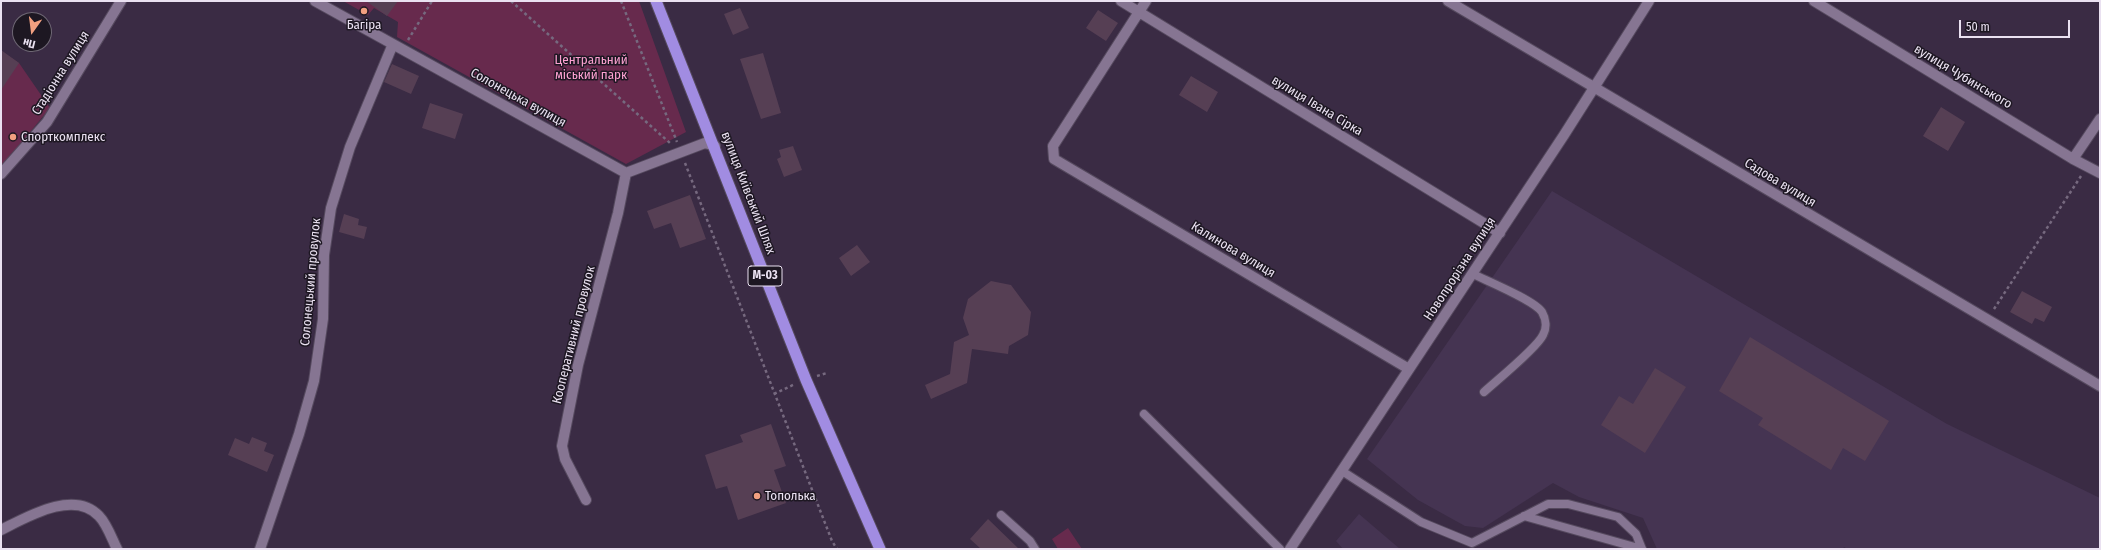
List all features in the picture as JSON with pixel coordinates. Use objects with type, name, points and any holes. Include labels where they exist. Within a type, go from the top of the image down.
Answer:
[{"type":"highway","name":"вулиця Київський Шлях","points":[[656,1],[715,146],[806,380],[880,549]]},
{"type":"street","name":"Стадіонна вулиця","points":[[1,174],[47,122],[121,1]]},
{"type":"street","name":"Солонецька вулиця","points":[[315,1],[626,172]]},
{"type":"street","name":"вулиця Івана Сірка","points":[[1121,1],[1500,233]]},
{"type":"street","points":[[1138,12],[1146,1]]},
{"type":"street","name":"Садова вулиця","points":[[1448,1],[2100,386]]},
{"type":"street","name":"Новопрорізна вулиця","points":[[1290,549],[1500,233],[1649,1]]},
{"type":"street","name":"вулиця Чубинського","points":[[1814,1],[2073,159],[2100,172]]},
{"type":"street","name":"Калинова вулиця","points":[[1138,12],[1053,146],[1054,159],[1409,369]]},
{"type":"street","name":"Солонецький провулок","points":[[260,549],[299,434],[314,381],[323,319],[324,255],[331,208],[350,147],[398,47]]},
{"type":"street","points":[[2073,159],[2100,119]]},
{"type":"street","points":[[626,172],[705,143],[715,146]]},
{"type":"street","name":"Кооперативний провулок","points":[[586,500],[565,459],[562,446],[578,365],[618,213],[626,172]]},
{"type":"street","points":[[1,530],[37,512],[62,505],[83,506],[99,516],[117,549]]},
{"type":"lane","points":[[1472,274],[1532,304],[1542,312],[1546,322],[1543,335],[1535,345],[1484,392]]},
{"type":"lane","points":[[1144,414],[1280,549]]},
{"type":"lane","points":[[1342,470],[1421,522],[1472,543],[1548,504],[1568,504],[1618,517],[1636,534],[1642,549]]},
{"type":"lane","points":[[1001,515],[1030,541],[1035,549]]},
{"type":"lane","points":[[1524,516],[1642,549]]},
{"type":"path","points":[[398,47],[432,1]]},
{"type":"path","points":[[511,1],[681,153]]},
{"type":"path","points":[[621,1],[832,541],[837,549]]},
{"type":"path","points":[[1987,320],[2088,166]]},
{"type":"shaded area","points":[[1552,191],[1947,424],[2100,498],[2100,549],[1847,549],[1844,547],[1843,549],[1657,549],[1643,518],[1579,497],[1553,483],[1483,528],[1465,526],[1418,500],[1367,459]]},
{"type":"shaded area","points":[[1359,514],[1400,549],[1343,549],[1336,541]]},
{"type":"green space","name":"Центральний міський парк","points":[[343,1],[639,1],[686,132],[626,164],[397,37],[398,22],[374,8],[368,15]]},
{"type":"green space","name":"Спорткомплекс","points":[[1,51],[19,63],[50,108],[26,137],[23,145],[13,152],[1,166]]},
{"type":"green space","points":[[1068,528],[1082,549],[1058,549],[1052,539]]},
{"type":"building","points":[[366,1],[398,1],[387,16]]},
{"type":"building","points":[[740,8],[749,28],[733,35],[724,14]]},
{"type":"building","points":[[1098,10],[1118,23],[1106,41],[1086,28]]},
{"type":"building","points":[[1,50],[19,63],[1,90]]},
{"type":"building","points":[[763,53],[781,113],[761,119],[740,59]]},
{"type":"building","points":[[392,64],[419,76],[411,94],[384,82]]},
{"type":"building","points":[[1191,76],[1218,92],[1207,112],[1179,95]]},
{"type":"building","points":[[430,103],[463,114],[455,139],[422,128]]},
{"type":"building","points":[[1941,107],[1965,122],[1948,151],[1923,136]]},
{"type":"building","points":[[793,146],[802,170],[784,177],[777,159],[781,157],[779,150]]},
{"type":"building","points":[[690,195],[706,239],[680,248],[671,223],[654,229],[647,211]]},
{"type":"building","points":[[344,214],[359,219],[358,225],[367,227],[364,239],[339,232]]},
{"type":"building","points":[[857,245],[870,262],[851,276],[839,258]]},
{"type":"building","points":[[991,281],[1011,285],[1031,312],[1028,335],[1009,346],[1008,354],[972,349],[967,383],[931,399],[925,385],[950,374],[954,342],[969,335],[963,318],[968,299]]},
{"type":"building","points":[[2022,291],[2052,307],[2044,322],[2035,318],[2032,324],[2010,312]]},
{"type":"building","points":[[1750,337],[1889,421],[1865,461],[1843,448],[1831,470],[1758,425],[1763,418],[1719,391]]},
{"type":"building","points":[[1655,368],[1686,387],[1645,453],[1601,425],[1619,396],[1633,404]]},
{"type":"building","points":[[771,424],[786,466],[774,470],[786,503],[738,520],[727,486],[716,489],[705,455],[743,442],[740,435]]},
{"type":"building","points":[[252,437],[267,443],[264,451],[274,455],[267,472],[228,455],[235,438],[249,444]]},
{"type":"building","points":[[988,519],[1019,549],[981,549],[970,539]]},
{"type":"place","name":"Багіра","points":[[364,11]]},
{"type":"place","name":"Спорткомплекс","points":[[13,137]]},
{"type":"place","name":"Тополька","points":[[757,496]]}]
